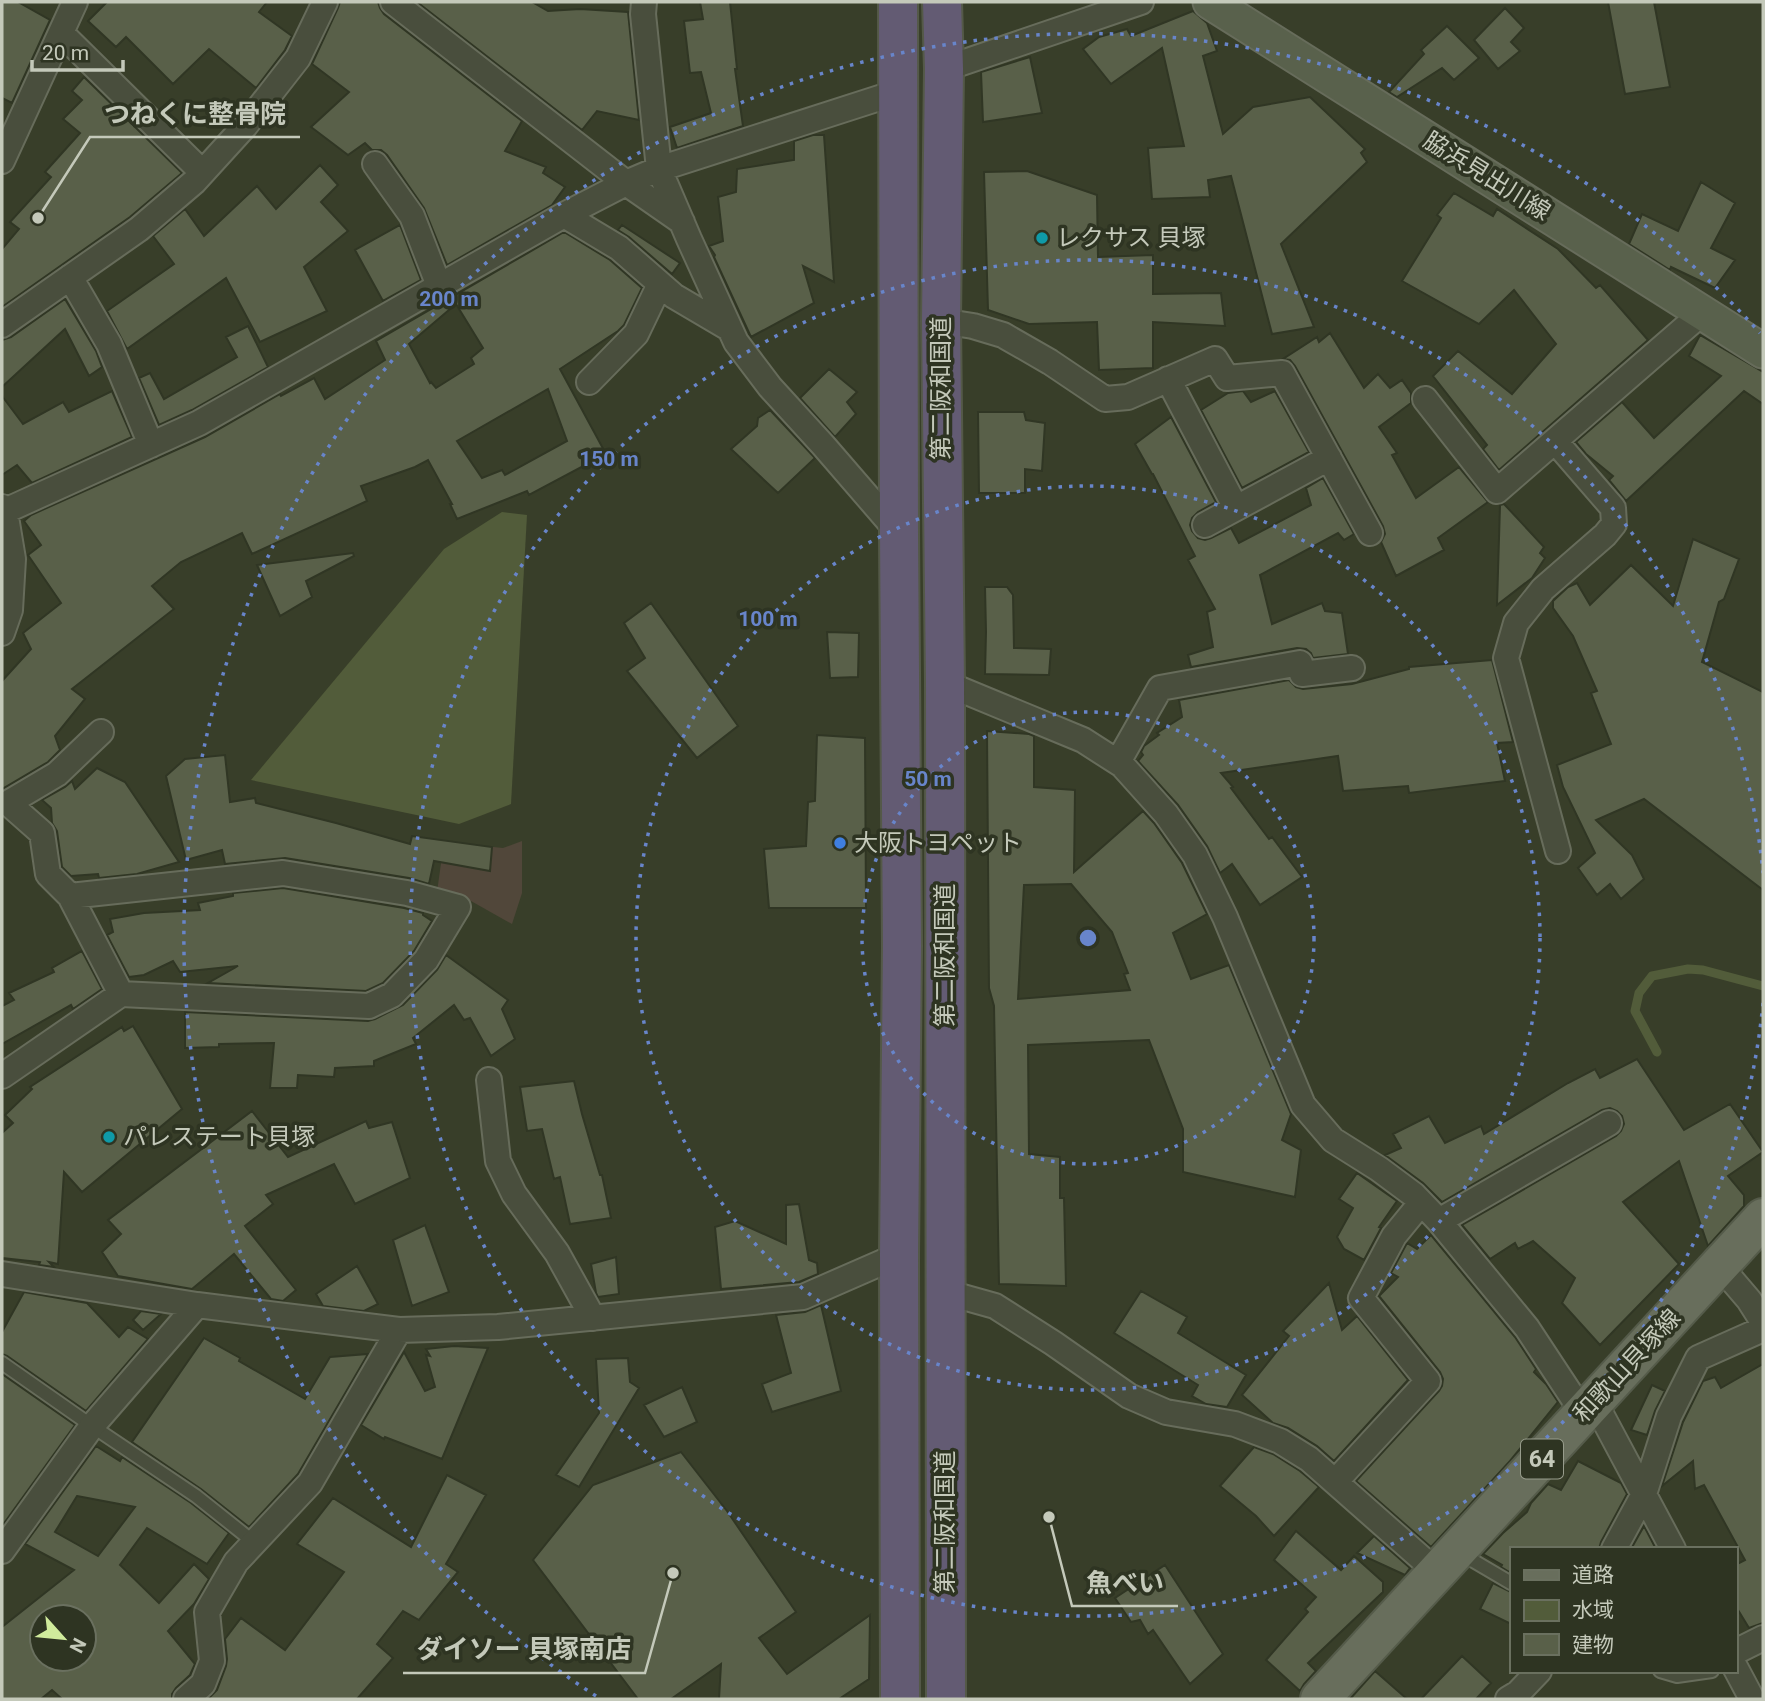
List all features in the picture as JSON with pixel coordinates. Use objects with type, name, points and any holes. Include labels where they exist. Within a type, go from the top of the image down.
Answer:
[{"type":"highway","name":"第二阪和国道","points":[[898,2],[902,946],[899,1255],[900,1699]]},
{"type":"highway","name":"第二阪和国道","points":[[942,2],[944,69],[940,321],[944,683],[946,1699]]},
{"type":"main road","name":"和歌山貝塚線","points":[[1320,1699],[1763,1218]]},
{"type":"street","points":[[2,161],[75,2]]},
{"type":"street","points":[[2,325],[139,229],[194,182],[245,125],[298,58],[325,2]]},
{"type":"street","points":[[393,2],[626,183],[682,222]]},
{"type":"street","points":[[644,2],[659,169],[736,342],[770,387],[899,533]]},
{"type":"street","points":[[944,69],[1141,2]]},
{"type":"street","name":"脇浜見出川線","points":[[1210,2],[1763,351]]},
{"type":"street","points":[[61,33],[202,172]]},
{"type":"street","points":[[2,634],[10,610],[13,559],[3,509],[199,423],[564,215],[626,183],[659,169],[898,92]]},
{"type":"street","points":[[375,164],[412,216],[439,286]]},
{"type":"street","points":[[564,215],[619,248],[674,296],[730,329]]},
{"type":"street","points":[[70,277],[109,344],[151,445]]},
{"type":"street","points":[[589,382],[636,334],[660,284]]},
{"type":"street","points":[[1425,399],[1497,491],[1702,313]]},
{"type":"street","points":[[940,321],[973,326],[1003,335],[1050,362],[1105,399],[1128,397],[1215,359],[1227,378],[1282,373],[1370,533]]},
{"type":"street","points":[[1168,379],[1236,508]]},
{"type":"street","points":[[1555,441],[1613,508],[1614,524],[1543,589],[1516,623],[1506,658],[1558,851]]},
{"type":"street","points":[[1205,524],[1329,458]]},
{"type":"street","points":[[1118,762],[1160,688],[1300,663],[1302,674],[1352,668]]},
{"type":"street","points":[[944,683],[1083,740],[1122,765],[1166,814],[1195,855],[1225,917],[1303,1105],[1333,1140],[1414,1195],[1438,1221],[1589,1407],[1644,1494],[1672,1547]]},
{"type":"street","points":[[101,732],[57,774],[8,803],[42,833],[48,874],[70,896],[121,994]]},
{"type":"street","points":[[2,1076],[121,994],[369,1006],[392,995],[426,960],[458,907],[407,893],[283,873],[70,896]]},
{"type":"street","points":[[489,1080],[498,1161],[514,1194],[557,1253],[593,1318]]},
{"type":"street","points":[[1438,1221],[1609,1123]]},
{"type":"street","points":[[1335,1482],[1429,1381],[1361,1298],[1394,1236],[1421,1203]]},
{"type":"street","points":[[2,1274],[197,1305],[399,1330],[498,1327],[803,1297],[899,1255]]},
{"type":"street","points":[[1719,1265],[1749,1300],[1763,1322]]},
{"type":"street","points":[[945,1292],[995,1306],[1054,1343],[1129,1396],[1166,1412],[1236,1424],[1280,1441],[1309,1459],[1335,1482],[1447,1562]]},
{"type":"street","points":[[2,1551],[92,1426],[197,1305]]},
{"type":"street","points":[[1615,1547],[1644,1494],[1669,1416],[1698,1358],[1763,1329]]},
{"type":"street","points":[[186,1699],[203,1684],[212,1661],[207,1612],[236,1562],[310,1483],[399,1330]]},
{"type":"street","points":[[1737,1651],[1763,1638]]},
{"type":"street","points":[[1737,1672],[1752,1699]]},
{"type":"street","points":[[1508,1699],[1518,1693],[1537,1673]]},
{"type":"lane","points":[[2,1363],[196,1496],[255,1542]]},
{"type":"lane","points":[[1447,1562],[1510,1583]]},
{"type":"lane","points":[[1667,1673],[1677,1676],[1698,1673]]},
{"type":"shaded area","points":[[522,841],[522,893],[512,924],[471,901],[437,892],[444,842],[503,848]]},
{"type":"water","points":[[502,512],[527,515],[511,804],[459,824],[251,780],[444,549]]},
{"type":"building","points":[[2,2],[18,2],[50,20],[12,103],[2,98]]},
{"type":"building","points":[[107,2],[267,2],[259,12],[292,36],[285,50],[256,88],[209,49],[173,84],[126,37],[116,47],[88,21]]},
{"type":"building","points":[[340,2],[378,2],[384,14],[522,121],[505,151],[546,167],[543,173],[565,187],[552,205],[447,265],[424,208],[387,155],[381,150],[372,150],[365,143],[348,155],[311,127],[349,92],[312,64]]},
{"type":"building","points":[[417,2],[532,2],[548,11],[580,9],[628,12],[639,120],[597,111],[582,130]]},
{"type":"building","points":[[700,2],[730,2],[743,126],[677,148],[670,127],[711,113],[701,72],[690,73],[684,21],[703,19]]},
{"type":"building","points":[[1608,2],[1654,2],[1670,87],[1625,94]]},
{"type":"building","points":[[1505,8],[1524,28],[1511,42],[1520,51],[1498,69],[1474,40]]},
{"type":"building","points":[[1193,11],[1207,23],[1217,51],[1203,56],[1223,134],[1253,107],[1310,97],[1365,149],[1361,153],[1367,162],[1281,244],[1314,327],[1272,334],[1231,176],[1208,180],[1210,197],[1152,199],[1148,148],[1184,146],[1162,48],[1111,84],[1083,49],[1099,37],[1127,29],[1131,36]]},
{"type":"building","points":[[1447,26],[1479,58],[1454,80],[1442,68],[1397,97],[1389,92],[1424,54],[1421,50]]},
{"type":"building","points":[[1030,57],[1042,113],[983,122],[981,72]]},
{"type":"building","points":[[84,77],[182,173],[130,217],[2,307],[2,249],[19,229],[10,222],[51,177],[45,172],[80,133],[63,119],[82,100],[72,91]]},
{"type":"building","points":[[813,135],[824,135],[834,282],[803,266],[814,303],[751,337],[709,246],[723,241],[718,197],[736,192],[737,169],[794,160],[794,141]]},
{"type":"building","points":[[320,165],[338,185],[321,202],[348,231],[304,267],[327,311],[260,342],[226,278],[127,349],[107,311],[174,264],[153,236],[185,209],[204,236],[257,186],[276,209]]},
{"type":"building","points":[[1027,171],[1097,195],[1098,257],[1153,255],[1153,294],[1221,293],[1225,326],[1153,322],[1153,368],[1099,370],[1097,322],[1029,324],[988,310],[984,172]]},
{"type":"building","points":[[1701,182],[1735,203],[1711,248],[1735,260],[1715,288],[1671,267],[1670,270],[1629,244],[1642,214],[1678,231]]},
{"type":"building","points":[[1454,193],[1493,216],[1497,209],[1558,249],[1596,288],[1600,285],[1648,340],[1499,470],[1483,449],[1487,445],[1433,376],[1458,351],[1512,394],[1556,344],[1514,290],[1479,324],[1402,281],[1441,218],[1437,215]]},
{"type":"building","points":[[400,225],[421,280],[383,301],[355,250]]},
{"type":"building","points":[[622,225],[680,263],[672,274],[618,230]]},
{"type":"building","points":[[564,232],[610,260],[642,288],[624,325],[618,331],[560,369],[606,454],[529,495],[527,491],[457,519],[452,504],[428,460],[361,486],[367,501],[252,554],[242,533],[181,562],[152,586],[174,609],[72,689],[85,699],[55,736],[60,750],[48,762],[2,789],[2,681],[31,649],[23,633],[61,603],[28,555],[41,545],[24,521],[31,515],[205,437],[280,394],[281,396],[314,378],[325,399],[385,360],[376,341]],"holes":[[[456,304],[483,348],[471,358],[474,364],[436,388],[430,383],[409,344]],[[548,389],[567,441],[505,475],[502,470],[482,478],[457,441]]]},
{"type":"building","points":[[65,299],[96,351],[102,367],[89,376],[65,329],[2,387],[2,340],[11,337]]},
{"type":"building","points":[[248,326],[268,367],[192,410],[159,425],[139,378],[150,373],[164,399],[237,357],[226,337]]},
{"type":"building","points":[[1330,333],[1364,388],[1378,374],[1390,388],[1402,380],[1411,393],[1411,403],[1379,427],[1397,453],[1392,455],[1416,498],[1459,467],[1488,502],[1438,538],[1444,550],[1396,576],[1381,542],[1385,534],[1383,526],[1295,366],[1290,360],[1283,359],[1317,337],[1319,342]]},
{"type":"building","points":[[1700,335],[1763,372],[1763,404],[1744,391],[1626,501],[1609,480],[1613,476],[1576,442],[1622,402],[1654,438],[1721,376],[1689,356]]},
{"type":"building","points":[[829,369],[857,392],[847,402],[856,414],[835,437],[800,398]]},
{"type":"building","points":[[112,391],[132,437],[32,483],[17,465],[2,475],[2,396],[23,424],[63,402],[69,412]]},
{"type":"building","points":[[1243,391],[1251,402],[1275,391],[1309,452],[1242,488],[1201,410],[1228,393]]},
{"type":"building","points":[[770,410],[815,458],[778,493],[731,449],[757,426],[758,418]]},
{"type":"building","points":[[978,412],[1024,412],[1026,420],[1045,423],[1042,471],[1025,469],[1025,493],[979,493]]},
{"type":"building","points":[[1171,417],[1216,502],[1192,518],[1190,525],[1198,538],[1205,540],[1231,528],[1239,543],[1311,505],[1306,488],[1323,478],[1354,534],[1344,540],[1338,533],[1260,575],[1272,624],[1322,603],[1325,611],[1342,613],[1348,654],[1313,658],[1306,649],[1297,648],[1191,667],[1188,655],[1213,647],[1207,612],[1215,609],[1188,560],[1195,556],[1135,444]]},
{"type":"building","points":[[1504,504],[1544,547],[1540,553],[1545,558],[1532,578],[1497,605],[1500,505]]},
{"type":"building","points":[[1693,539],[1739,559],[1724,599],[1719,602],[1702,662],[1763,692],[1763,890],[1644,799],[1596,820],[1632,855],[1644,879],[1621,899],[1610,884],[1597,895],[1578,868],[1595,853],[1563,787],[1557,765],[1611,744],[1591,693],[1597,691],[1573,636],[1553,608],[1553,601],[1568,587],[1577,583],[1590,605],[1631,565],[1673,606]]},
{"type":"building","points":[[353,553],[354,556],[306,581],[312,597],[280,616],[257,565]]},
{"type":"building","points":[[985,587],[1007,587],[1013,595],[1014,648],[1051,649],[1049,675],[985,674]]},
{"type":"building","points":[[651,603],[738,726],[697,758],[627,671],[645,658],[624,623]]},
{"type":"building","points":[[827,632],[859,633],[858,677],[830,678]]},
{"type":"building","points":[[1492,660],[1513,742],[1497,743],[1505,781],[1409,793],[1408,786],[1343,791],[1338,756],[1221,773],[1269,839],[1272,837],[1302,877],[1260,905],[1232,864],[1220,873],[1207,846],[1178,805],[1138,761],[1143,755],[1141,752],[1144,746],[1159,735],[1157,733],[1182,717],[1179,700],[1289,680],[1296,687],[1303,689],[1352,684],[1409,667]]},
{"type":"building","points":[[987,731],[1029,734],[1034,736],[1034,787],[1075,790],[1074,872],[1143,811],[1182,863],[1207,914],[1173,933],[1191,979],[1229,965],[1291,1114],[1282,1140],[1301,1150],[1295,1197],[1183,1172],[1183,1129],[1149,1040],[1028,1045],[1029,1154],[1060,1157],[1066,1286],[999,1284],[994,1006],[989,988]],"holes":[[[1071,884],[1112,932],[1128,973],[1124,974],[1130,990],[1018,999],[1024,885]]]},
{"type":"building","points":[[817,735],[865,738],[866,908],[769,908],[764,849],[806,846],[808,802],[815,801]]},
{"type":"building","points":[[225,755],[230,802],[255,798],[256,803],[410,844],[412,836],[492,847],[490,871],[434,861],[429,884],[409,878],[285,858],[225,864],[222,850],[186,860],[166,776],[185,759]]},
{"type":"building","points":[[97,768],[125,782],[179,862],[137,874],[99,878],[98,874],[71,876],[62,867],[51,808],[42,800],[72,781],[75,789]]},
{"type":"building","points":[[283,888],[404,908],[423,913],[432,921],[414,951],[383,983],[366,991],[208,983],[238,966],[180,972],[173,961],[144,975],[129,977],[107,935],[113,932],[110,919],[144,913],[200,910],[198,903],[233,896],[233,893]]},
{"type":"building","points":[[82,951],[102,989],[73,1009],[71,1005],[2,1044],[2,1006],[14,1000],[9,993],[54,972],[52,968]]},
{"type":"building","points":[[446,955],[508,1000],[502,1009],[515,1039],[491,1056],[470,1018],[464,1020],[454,1005],[413,1038],[416,1044],[374,1061],[374,1066],[335,1068],[334,1077],[298,1075],[297,1088],[270,1088],[274,1043],[185,1048],[185,1012],[368,1021],[375,1019],[403,1005],[437,970]]},
{"type":"building","points":[[133,1026],[182,1109],[82,1192],[64,1172],[58,1264],[49,1262],[54,1267],[39,1265],[40,1262],[2,1258],[2,1133],[13,1123],[5,1115],[32,1089],[30,1087],[122,1027],[124,1031]]},
{"type":"building","points":[[1637,1059],[1684,1130],[1730,1104],[1763,1152],[1728,1176],[1744,1195],[1744,1206],[1708,1246],[1679,1161],[1623,1202],[1679,1264],[1600,1345],[1562,1303],[1575,1278],[1533,1241],[1518,1249],[1515,1243],[1490,1259],[1462,1225],[1616,1136],[1624,1124],[1617,1111],[1610,1108],[1602,1110],[1442,1202],[1423,1183],[1385,1155],[1401,1148],[1393,1134],[1429,1116],[1445,1143],[1481,1126],[1484,1134],[1595,1069],[1600,1078]]},
{"type":"building","points":[[574,1081],[602,1175],[611,1218],[570,1224],[560,1177],[554,1179],[542,1129],[527,1131],[520,1087]]},
{"type":"building","points":[[252,1111],[288,1157],[366,1121],[369,1128],[392,1122],[410,1178],[355,1204],[334,1164],[266,1195],[273,1204],[245,1226],[296,1290],[283,1301],[271,1299],[234,1254],[192,1289],[118,1276],[102,1252],[121,1234],[108,1220]]},
{"type":"building","points":[[1357,1173],[1397,1201],[1379,1227],[1381,1228],[1364,1260],[1344,1249],[1337,1237],[1353,1208],[1339,1199]]},
{"type":"building","points":[[799,1204],[809,1260],[817,1263],[818,1274],[799,1282],[721,1289],[715,1227],[735,1221],[786,1244],[786,1205]]},
{"type":"building","points":[[425,1225],[449,1292],[412,1306],[393,1240]]},
{"type":"building","points":[[1431,1235],[1515,1337],[1536,1369],[1534,1372],[1558,1402],[1510,1461],[1431,1547],[1356,1481],[1442,1386],[1440,1372],[1379,1296],[1398,1277],[1391,1273],[1407,1243],[1417,1249]]},
{"type":"building","points":[[616,1257],[619,1294],[598,1297],[591,1264]]},
{"type":"building","points":[[357,1266],[378,1304],[364,1311],[323,1306],[316,1294]]},
{"type":"building","points":[[1329,1283],[1342,1330],[1357,1316],[1408,1380],[1334,1461],[1317,1446],[1288,1428],[1273,1423],[1242,1395],[1289,1336],[1283,1331]]},
{"type":"building","points":[[1141,1291],[1187,1317],[1178,1333],[1246,1375],[1227,1407],[1206,1404],[1192,1396],[1198,1385],[1114,1333]]},
{"type":"building","points":[[24,1292],[87,1303],[119,1337],[128,1327],[148,1339],[86,1411],[2,1354],[2,1332]]},
{"type":"building","points":[[821,1305],[841,1391],[772,1412],[762,1384],[791,1373],[776,1315],[805,1312]]},
{"type":"building","points":[[141,1311],[161,1314],[143,1330],[133,1320]]},
{"type":"building","points":[[204,1338],[305,1399],[330,1357],[368,1354],[298,1474],[249,1527],[201,1489],[132,1442]]},
{"type":"building","points":[[454,1346],[488,1348],[442,1459],[385,1437],[384,1439],[361,1425],[404,1352],[425,1391],[435,1387],[426,1355],[430,1356],[426,1349]]},
{"type":"building","points":[[628,1358],[630,1382],[639,1388],[579,1487],[556,1475],[599,1413],[596,1359]]},
{"type":"building","points":[[1763,1364],[1763,1623],[1749,1628],[1737,1608],[1737,1564],[1745,1560],[1704,1485],[1695,1489],[1693,1461],[1662,1486],[1683,1422],[1703,1381],[1715,1377],[1721,1388]]},
{"type":"building","points":[[2,1374],[75,1425],[2,1526]]},
{"type":"building","points":[[1652,1385],[1665,1391],[1647,1435],[1631,1430]]},
{"type":"building","points":[[682,1387],[697,1422],[664,1437],[644,1405]]},
{"type":"building","points":[[96,1446],[120,1461],[122,1457],[191,1503],[229,1533],[207,1564],[147,1528],[120,1565],[159,1603],[194,1564],[209,1579],[194,1604],[168,1631],[195,1664],[190,1675],[172,1694],[172,1699],[62,1699],[52,1690],[41,1699],[2,1699],[2,1627],[28,1606],[28,1673],[98,1673],[98,1603],[32,1603],[74,1570],[25,1544]],"holes":[[[77,1496],[135,1507],[98,1556],[55,1532]]]},
{"type":"building","points":[[1254,1447],[1273,1454],[1319,1487],[1274,1536],[1256,1516],[1220,1486]]},
{"type":"building","points":[[681,1452],[727,1511],[796,1612],[759,1638],[787,1674],[870,1615],[869,1679],[839,1699],[719,1699],[721,1664],[671,1699],[638,1699],[533,1560],[593,1485]]},
{"type":"building","points":[[1578,1461],[1621,1483],[1627,1494],[1600,1547],[1510,1547],[1510,1572],[1483,1554],[1527,1512],[1531,1503],[1548,1484],[1561,1490]]},
{"type":"building","points":[[447,1475],[486,1495],[446,1564],[458,1572],[419,1620],[403,1611],[377,1644],[393,1658],[357,1699],[208,1699],[217,1690],[226,1666],[225,1639],[241,1618],[285,1650],[344,1572],[297,1544],[333,1498],[411,1547]]},
{"type":"building","points":[[1644,1526],[1655,1547],[1632,1547]]},
{"type":"building","points":[[1296,1531],[1341,1570],[1354,1556],[1383,1582],[1383,1592],[1308,1663],[1316,1671],[1300,1691],[1266,1660],[1308,1612],[1305,1609],[1316,1597],[1274,1560]]},
{"type":"building","points":[[1374,1536],[1410,1568],[1405,1575],[1357,1553]]},
{"type":"building","points":[[1165,1565],[1223,1654],[1190,1684],[1153,1630],[1148,1634],[1140,1620],[1131,1622],[1115,1598]]},
{"type":"building","points":[[1493,1583],[1510,1592],[1510,1624],[1480,1609]]},
{"type":"building","points":[[1462,1656],[1491,1683],[1476,1699],[1421,1699]]},
{"type":"building","points":[[1375,1671],[1407,1699],[1350,1699]]},
{"type":"waterway","points":[[1657,1052],[1635,1011],[1639,993],[1652,976],[1688,969],[1703,970],[1763,986]]},
{"type":"place","name":"つねくに整骨院","points":[[38,218]]},
{"type":"place","name":"レクサス 貝塚","points":[[1042,238]]},
{"type":"place","name":"大阪トヨペット","points":[[840,843]]},
{"type":"place","name":"パレステート貝塚","points":[[109,1137]]},
{"type":"place","name":"魚べい","points":[[1049,1517]]},
{"type":"place","name":"ダイソー 貝塚南店","points":[[673,1573]]}]
